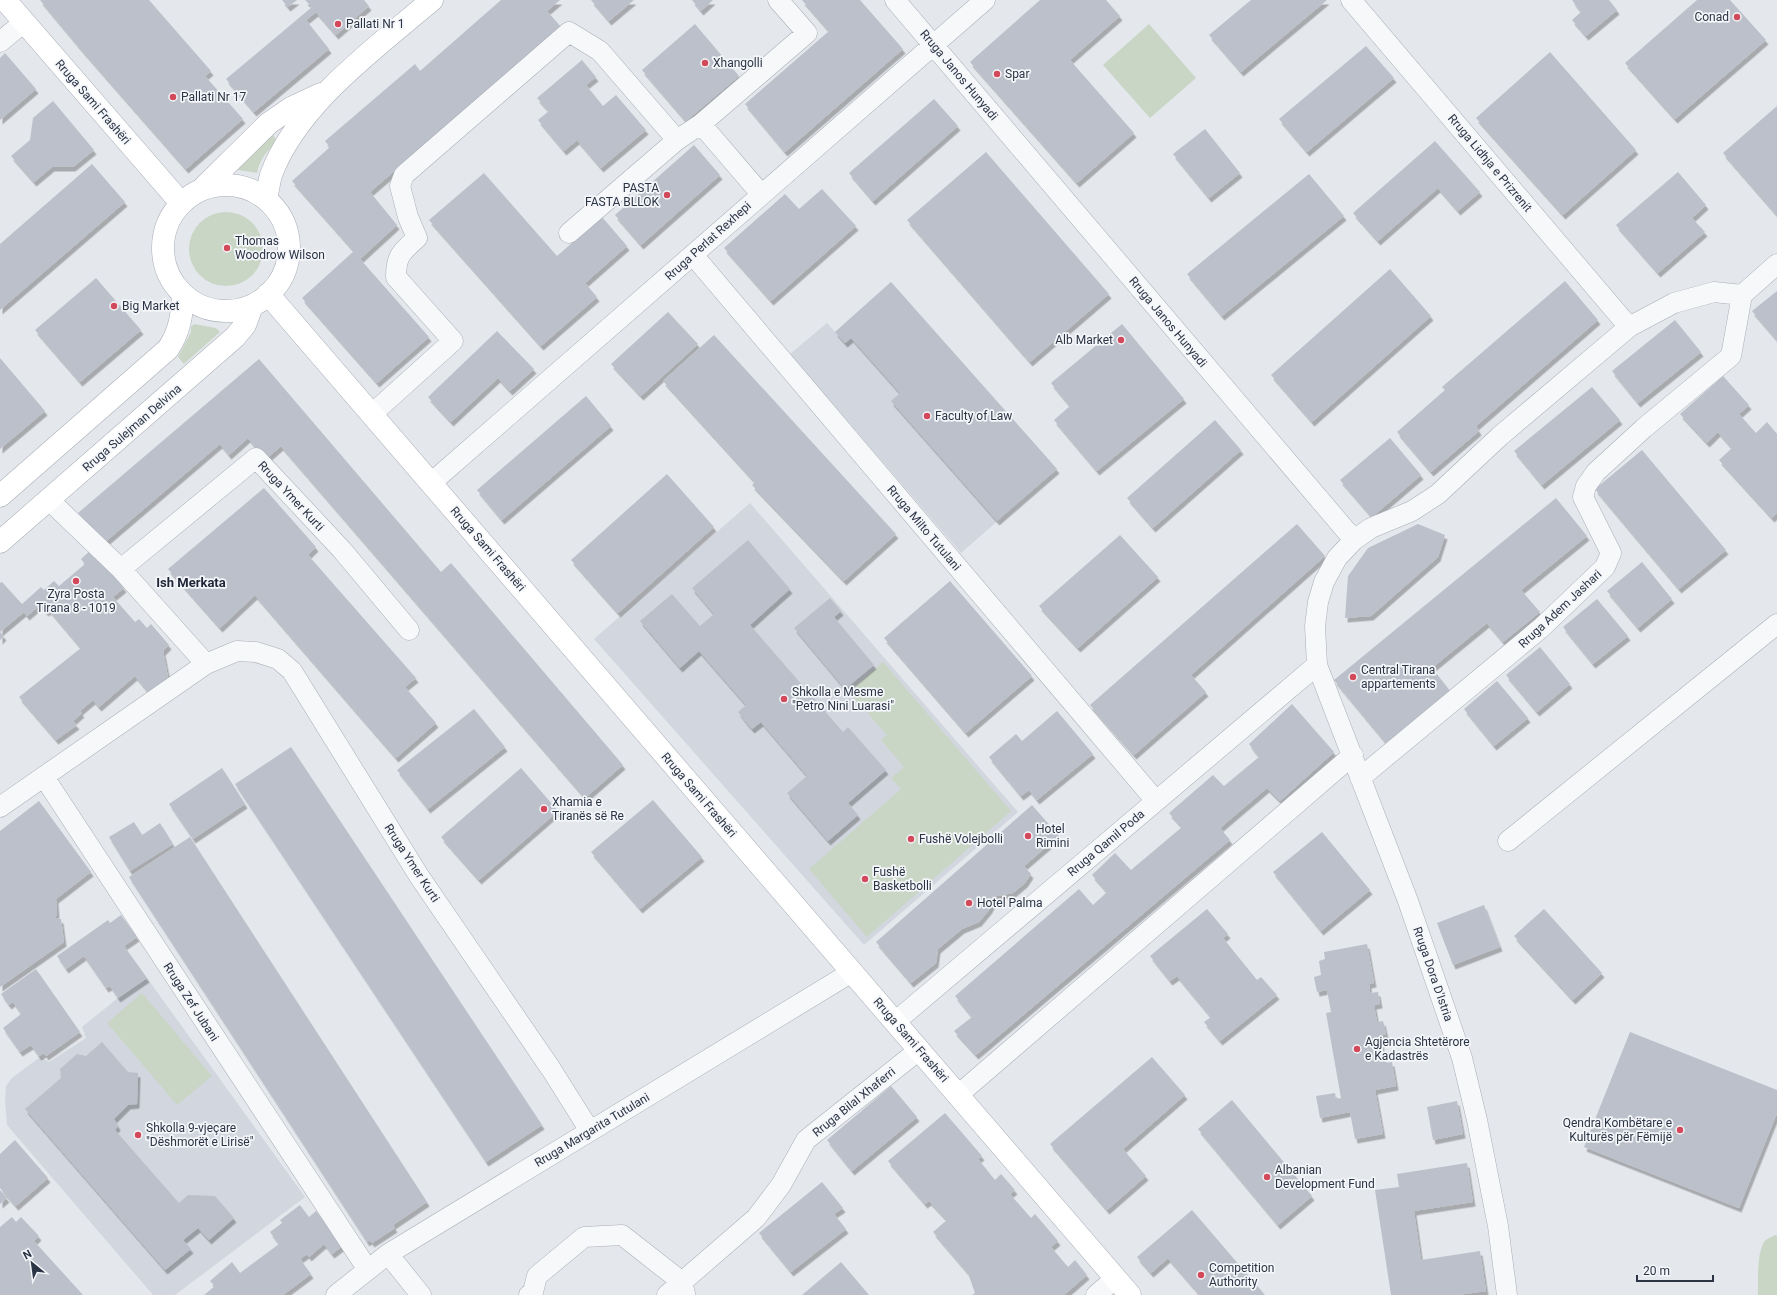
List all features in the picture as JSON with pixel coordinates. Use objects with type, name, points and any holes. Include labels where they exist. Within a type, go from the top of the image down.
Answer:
[{"type":"main road","name":"Rruga Sami Frashëri","points":[[5,0],[181,203]]},
{"type":"main road","points":[[266,199],[271,175],[288,143],[306,117],[329,90],[432,0]]},
{"type":"main road","points":[[202,189],[224,185],[246,188],[266,199],[276,209],[283,220],[288,233],[289,246],[284,273],[277,284],[260,300],[228,311],[204,307],[183,295],[170,278],[163,260],[163,239],[169,220],[181,203],[202,189],[269,123],[291,108],[329,90]]},
{"type":"main road","points":[[0,496],[168,349],[175,338],[180,324],[183,295]]},
{"type":"main road","name":"Rruga Sami Frashëri","points":[[260,300],[372,414],[1130,1295]]},
{"type":"main road","name":"Rruga Sulejman Delvina","points":[[0,542],[235,337],[245,325],[260,300]]},
{"type":"street","points":[[569,233],[677,140],[701,124],[807,33],[778,0]]},
{"type":"street","name":"Rruga Janos Hunyadi","points":[[895,0],[1354,540]]},
{"type":"street","name":"Rruga Perlat Rexhepi","points":[[431,483],[985,0]]},
{"type":"street","name":"Rruga Lidhja e Prizrenit","points":[[1351,0],[1629,327]]},
{"type":"street","points":[[0,42],[24,22]]},
{"type":"street","points":[[372,414],[453,341],[396,277],[396,263],[403,251],[417,238],[408,217],[400,186],[404,175],[570,32],[600,51],[677,140]]},
{"type":"street","points":[[701,124],[761,194]]},
{"type":"street","name":"Rruga Milto Tutulani","points":[[693,255],[1156,801]]},
{"type":"street","points":[[1317,665],[1315,626],[1318,602],[1324,582],[1337,558],[1354,540],[1371,528],[1412,511],[1438,494],[1500,436],[1629,327],[1674,303],[1714,292],[1742,295],[1777,264]]},
{"type":"street","name":"Rruga Adem Jashari","points":[[1360,778],[1541,628],[1605,567],[1611,552],[1583,497],[1586,486],[1596,472],[1651,422],[1731,356],[1742,295]]},
{"type":"street","name":"Rruga Ymer Kurti","points":[[121,569],[256,458],[342,550],[409,630]]},
{"type":"street","points":[[49,500],[121,569],[206,664]]},
{"type":"street","points":[[1508,841],[1777,624]]},
{"type":"street","name":"Rruga Ymer Kurti","points":[[44,777],[206,664],[237,651],[256,652],[278,659],[292,671],[419,876],[551,1069],[590,1131]]},
{"type":"street","name":"Rruga Qamil Poda","points":[[895,1022],[1317,665]]},
{"type":"street","name":"Rruga Dora D'Istria","points":[[1317,665],[1353,755],[1360,778],[1408,901],[1462,1058],[1477,1120],[1498,1226],[1506,1295]]},
{"type":"street","points":[[958,1095],[1353,755]]},
{"type":"street","points":[[0,807],[44,777]]},
{"type":"street","name":"Rruga Zef Jubani","points":[[44,777],[368,1270]]},
{"type":"street","name":"Rruga Margarita Tutulani","points":[[336,1295],[388,1254],[852,972]]},
{"type":"street","name":"Rruga Bilal Xhaferri","points":[[667,1295],[684,1288],[756,1218],[781,1185],[806,1140],[919,1050]]},
{"type":"street","points":[[529,1295],[533,1292],[537,1276],[584,1237],[622,1235],[684,1288]]},
{"type":"street","points":[[388,1254],[421,1295]]},
{"type":"street","points":[[1096,1295],[1116,1278]]},
{"type":"shaded area","name":"Faculty of Law","points":[[891,282],[1057,469],[961,553],[790,354],[827,323],[835,332]]},
{"type":"shaded area","name":"Shkolla e Mesme \"Petro Nini Luarasi\"","points":[[750,503],[1018,812],[864,945],[594,639]]},
{"type":"shaded area","name":"Shkolla 9-vjeçare \"Dëshmorët e Lirisë\"","points":[[147,978],[305,1197],[175,1295],[153,1295],[7,1125],[5,1099],[6,1086],[12,1078],[40,1057],[49,1062],[86,1038],[82,1027],[118,998]]},
{"type":"green space","points":[[1149,24],[1196,78],[1150,118],[1103,65]]},
{"type":"green space","points":[[273,135],[277,141],[262,160],[257,173],[238,170],[237,168]]},
{"type":"green space","points":[[226,212],[247,218],[257,228],[263,249],[257,270],[247,280],[226,286],[205,280],[195,270],[189,249],[195,228],[205,218]]},
{"type":"green space","points":[[194,324],[216,328],[220,332],[184,364],[178,357],[191,332],[191,327]]},
{"type":"green space","points":[[883,662],[1011,811],[867,937],[809,869],[901,789],[891,778],[904,767],[881,740],[887,735],[849,692]]},
{"type":"green space","points":[[142,993],[212,1076],[177,1105],[107,1023]]},
{"type":"green space","points":[[1776,1235],[1777,1295],[1758,1295],[1758,1269],[1761,1249],[1768,1238]]},
{"type":"building","name":"Pallati Nr 17","points":[[40,0],[149,0],[211,71],[205,76],[243,119],[186,169]]},
{"type":"building","points":[[282,0],[297,0],[288,7]]},
{"type":"building","points":[[305,0],[364,0],[369,6],[336,35],[316,12],[306,20],[329,49],[254,112],[226,79],[312,7]]},
{"type":"building","points":[[501,0],[560,0],[547,11],[561,27],[370,192],[397,225],[360,259],[429,337],[377,383],[302,298],[354,251],[292,181],[330,147],[325,141],[415,64],[420,71]]},
{"type":"building","points":[[591,0],[634,0],[609,21]]},
{"type":"building","points":[[692,0],[713,0],[701,11]]},
{"type":"building","points":[[802,0],[860,0],[903,49],[785,152],[745,104],[829,31]]},
{"type":"building","points":[[1040,0],[1106,0],[1120,16],[1070,60],[1134,133],[1077,183],[970,62]]},
{"type":"building","points":[[1251,0],[1327,0],[1241,72],[1209,35]]},
{"type":"building","points":[[1572,0],[1609,0],[1617,10],[1586,36],[1572,20],[1581,12]]},
{"type":"building","points":[[1697,0],[1730,0],[1766,40],[1675,119],[1625,63]]},
{"type":"building","points":[[695,24],[739,76],[686,121],[642,70]]},
{"type":"building","points":[[1366,46],[1394,78],[1307,152],[1279,119]]},
{"type":"building","points":[[1550,52],[1636,150],[1563,215],[1476,118]]},
{"type":"building","points":[[5,53],[36,89],[0,120],[0,58]]},
{"type":"building","points":[[582,60],[596,77],[586,85],[603,106],[616,95],[646,130],[601,168],[577,140],[564,151],[538,120],[549,111],[537,98]]},
{"type":"building","points":[[934,99],[958,126],[873,201],[849,173]]},
{"type":"building","points":[[53,101],[94,150],[73,167],[52,167],[34,182],[11,156],[30,140],[33,118]]},
{"type":"building","points":[[1777,106],[1777,215],[1723,153]]},
{"type":"building","points":[[1205,129],[1240,173],[1209,198],[1173,154]]},
{"type":"building","points":[[1435,141],[1480,192],[1458,211],[1438,188],[1378,241],[1353,213]]},
{"type":"building","name":"PASTA FASTA BLLOK","points":[[694,145],[720,175],[641,245],[615,215]]},
{"type":"building","points":[[986,152],[1109,294],[1030,362],[907,220]]},
{"type":"building","points":[[92,164],[125,202],[0,310],[0,244]]},
{"type":"building","points":[[1678,172],[1706,205],[1692,218],[1705,232],[1658,273],[1616,225]]},
{"type":"building","points":[[484,173],[557,256],[602,217],[627,246],[585,283],[597,297],[541,346],[429,220]]},
{"type":"building","points":[[1309,174],[1344,216],[1222,316],[1187,274]]},
{"type":"building","points":[[822,189],[856,226],[771,301],[724,248],[785,194],[799,209]]},
{"type":"building","points":[[1390,269],[1431,316],[1312,422],[1271,375]]},
{"type":"building","points":[[96,278],[141,330],[80,382],[35,330]]},
{"type":"building","points":[[1565,281],[1598,320],[1476,426],[1479,431],[1431,472],[1397,432],[1445,390],[1442,387]]},
{"type":"building","points":[[891,282],[1057,469],[997,521],[891,401],[900,393],[851,338],[845,343],[835,332]]},
{"type":"building","points":[[1777,291],[1777,340],[1752,311]]},
{"type":"building","points":[[668,312],[698,344],[641,396],[611,364]]},
{"type":"building","points":[[1675,320],[1701,352],[1638,403],[1612,371]]},
{"type":"building","points":[[1122,324],[1184,399],[1097,471],[1054,420],[1070,406],[1051,383]]},
{"type":"building","points":[[497,331],[534,369],[510,391],[498,378],[451,422],[428,397]]},
{"type":"building","points":[[714,335],[896,534],[844,581],[752,485],[755,482],[663,381]]},
{"type":"building","points":[[0,358],[45,411],[0,449]]},
{"type":"building","points":[[259,359],[441,572],[451,563],[623,765],[585,798],[281,446],[266,459],[248,438],[229,455],[220,444],[104,543],[78,513]]},
{"type":"building","points":[[1723,376],[1749,405],[1739,414],[1756,433],[1767,422],[1777,434],[1777,513],[1772,518],[1719,460],[1732,448],[1718,432],[1707,443],[1680,414]]},
{"type":"building","points":[[1592,387],[1620,420],[1542,485],[1514,451]]},
{"type":"building","points":[[586,396],[611,426],[502,520],[477,490]]},
{"type":"building","points":[[1215,420],[1241,450],[1153,528],[1127,498]]},
{"type":"building","points":[[1390,438],[1421,475],[1372,517],[1340,480]]},
{"type":"building","points":[[1642,450],[1726,550],[1679,589],[1595,489]]},
{"type":"building","points":[[667,474],[714,527],[618,613],[571,560]]},
{"type":"building","points":[[264,488],[316,547],[308,555],[416,678],[405,687],[436,723],[396,758],[255,595],[220,628],[168,569]]},
{"type":"building","points":[[1556,498],[1587,536],[1521,590],[1540,612],[1503,642],[1487,623],[1432,668],[1451,692],[1387,744],[1334,680]]},
{"type":"building","points":[[1297,524],[1325,556],[1191,675],[1206,692],[1134,755],[1090,705]]},
{"type":"building","points":[[1418,524],[1445,535],[1438,557],[1371,616],[1345,618],[1348,576],[1368,548]]},
{"type":"building","points":[[1120,535],[1158,577],[1078,648],[1039,606]]},
{"type":"building","points":[[748,540],[790,589],[750,625],[843,732],[848,727],[886,770],[848,803],[858,815],[828,841],[787,793],[807,776],[761,722],[752,729],[745,721],[738,712],[746,705],[699,651],[680,668],[640,621],[672,594],[700,626],[714,614],[692,588]]},
{"type":"building","points":[[92,549],[124,588],[113,597],[135,622],[139,619],[147,628],[151,624],[169,645],[163,651],[168,677],[149,693],[135,676],[99,707],[93,700],[80,711],[82,713],[73,721],[77,725],[56,740],[19,697],[81,648],[49,610],[46,612],[40,605],[27,616],[24,612],[0,632],[0,583],[2,582],[22,604],[41,587],[44,590],[54,581],[59,586],[85,564],[81,559]]},
{"type":"building","points":[[1642,562],[1672,599],[1638,628],[1607,591]]},
{"type":"building","points":[[950,581],[1032,676],[966,733],[884,638]]},
{"type":"building","points":[[830,598],[841,611],[834,617],[874,665],[845,689],[794,628]]},
{"type":"building","points":[[1597,599],[1628,636],[1593,664],[1563,627]]},
{"type":"building","points":[[0,632],[4,636],[0,640]]},
{"type":"building","points":[[1540,647],[1570,684],[1537,712],[1506,675]]},
{"type":"building","points":[[1497,681],[1528,718],[1494,746],[1464,709]]},
{"type":"building","points":[[1292,704],[1334,752],[1280,801],[1267,788],[1220,828],[1230,840],[976,1055],[954,1031],[972,1017],[955,996],[1079,889],[1093,905],[1107,892],[1092,875],[1115,853],[1131,870],[1182,827],[1169,813],[1213,775],[1224,786],[1259,757],[1249,744]]},
{"type":"building","points":[[474,709],[505,747],[428,809],[397,770]]},
{"type":"building","points":[[1057,711],[1093,754],[1037,800],[1029,790],[1021,796],[989,757],[1016,734],[1022,741]]},
{"type":"building","points":[[291,747],[542,1125],[486,1162],[235,784]]},
{"type":"building","points":[[222,768],[245,804],[193,839],[169,804]]},
{"type":"building","points":[[521,768],[558,811],[479,880],[441,837]]},
{"type":"building","points":[[653,800],[702,857],[640,909],[591,852]]},
{"type":"building","points":[[39,801],[91,872],[56,899],[57,915],[55,916],[56,918],[61,919],[64,942],[0,987],[0,831]]},
{"type":"building","points":[[1032,805],[1059,836],[1024,866],[1031,874],[1025,883],[1013,893],[997,896],[989,910],[979,922],[962,929],[938,949],[936,963],[911,983],[876,942]]},
{"type":"building","points":[[134,822],[142,835],[160,823],[173,844],[130,871],[109,837]]},
{"type":"building","points":[[1322,832],[1370,890],[1321,931],[1273,872]]},
{"type":"building","points":[[190,837],[427,1202],[393,1225],[395,1228],[372,1243],[370,1240],[367,1242],[129,877]]},
{"type":"building","points":[[1484,905],[1500,947],[1453,965],[1437,923]]},
{"type":"building","points":[[1207,909],[1228,934],[1223,938],[1257,980],[1261,977],[1277,995],[1220,1041],[1204,1022],[1211,1017],[1177,976],[1170,981],[1150,956]]},
{"type":"building","points":[[1544,909],[1602,973],[1573,1000],[1514,936]]},
{"type":"building","points":[[121,915],[137,937],[124,946],[147,978],[118,998],[110,986],[106,988],[84,956],[66,969],[57,956],[108,920],[110,923]]},
{"type":"building","name":"Agjencia Shtetërore e Kadastrës","points":[[1367,944],[1374,983],[1369,984],[1370,993],[1378,992],[1380,1004],[1374,1005],[1377,1022],[1383,1021],[1386,1034],[1380,1036],[1385,1063],[1392,1062],[1396,1086],[1375,1090],[1383,1134],[1355,1139],[1350,1112],[1320,1118],[1316,1096],[1335,1093],[1336,1099],[1341,1098],[1326,1013],[1331,1012],[1327,990],[1317,992],[1314,977],[1321,975],[1319,961],[1325,959],[1324,952]]},
{"type":"building","points":[[36,969],[80,1032],[46,1056],[44,1053],[39,1056],[31,1045],[20,1052],[3,1028],[21,1014],[13,1002],[9,1005],[1,994]]},
{"type":"building","name":"Qendra Kombëtare e Kulturës për Fëmijë","points":[[1630,1032],[1777,1090],[1777,1113],[1739,1208],[1584,1147]]},
{"type":"building","points":[[102,1042],[128,1072],[138,1073],[137,1104],[128,1105],[114,1119],[118,1126],[115,1130],[179,1203],[188,1195],[215,1196],[234,1218],[209,1240],[198,1228],[183,1240],[191,1249],[165,1270],[25,1109],[61,1078],[60,1069],[77,1054],[86,1056]]},
{"type":"building","points":[[1152,1057],[1185,1095],[1123,1149],[1146,1176],[1107,1210],[1050,1144]]},
{"type":"building","points":[[891,1086],[917,1117],[852,1171],[827,1140]]},
{"type":"building","name":"Albanian Development Fund","points":[[1232,1100],[1312,1196],[1278,1225],[1198,1129]]},
{"type":"building","points":[[1457,1101],[1463,1134],[1433,1140],[1427,1107]]},
{"type":"building","points":[[945,1113],[982,1156],[978,1159],[995,1180],[1001,1174],[1015,1190],[1010,1194],[1031,1218],[1035,1214],[1058,1241],[1051,1247],[1068,1267],[1075,1260],[1087,1275],[1064,1295],[972,1295],[975,1293],[968,1273],[933,1232],[947,1220],[929,1201],[925,1204],[888,1161]]},
{"type":"building","points":[[15,1140],[48,1178],[16,1206],[0,1188],[0,1154]]},
{"type":"building","points":[[1467,1163],[1473,1202],[1414,1211],[1421,1260],[1480,1251],[1486,1291],[1457,1295],[1391,1295],[1375,1190],[1399,1187],[1397,1174]]},
{"type":"building","points":[[822,1182],[843,1208],[834,1214],[846,1229],[791,1272],[759,1233]]},
{"type":"building","points":[[0,1190],[7,1198],[0,1204]]},
{"type":"building","points":[[300,1205],[309,1217],[316,1211],[331,1231],[348,1242],[332,1254],[324,1244],[309,1257],[307,1254],[300,1259],[311,1274],[283,1295],[204,1295],[215,1286],[210,1281],[232,1262],[240,1273],[279,1244],[270,1232],[282,1223],[280,1220]]},
{"type":"building","points":[[1192,1210],[1265,1295],[1200,1295],[1168,1258],[1151,1273],[1137,1257]]},
{"type":"building","points":[[12,1217],[16,1222],[21,1217],[39,1236],[34,1241],[83,1295],[0,1295],[0,1227]]},
{"type":"building","points":[[841,1262],[869,1295],[802,1295]]},
{"type":"place","name":"Conad","points":[[1737,17]]},
{"type":"place","name":"Pallati Nr 1","points":[[338,24]]},
{"type":"place","name":"Xhangolli","points":[[705,63]]},
{"type":"place","name":"Spar","points":[[997,74]]},
{"type":"place","name":"Pallati Nr 17","points":[[173,97]]},
{"type":"place","name":"PASTA FASTA BLLOK","points":[[667,195]]},
{"type":"place","name":"Thomas Woodrow Wilson","points":[[227,248]]},
{"type":"place","name":"Big Market","points":[[114,306]]},
{"type":"place","name":"Alb Market","points":[[1121,340]]},
{"type":"place","name":"Faculty of Law","points":[[927,416]]},
{"type":"place","name":"Zyra Posta Tirana 8 - 1019","points":[[76,581]]},
{"type":"place","name":"Central Tirana appartements","points":[[1353,677]]},
{"type":"place","name":"Shkolla e Mesme \"Petro Nini Luarasi\"","points":[[784,699]]},
{"type":"place","name":"Xhamia e Tiranës së Re","points":[[544,809]]},
{"type":"place","name":"Hotel Rimini","points":[[1028,836]]},
{"type":"place","name":"Fushë Volejbolli","points":[[911,839]]},
{"type":"place","name":"Fushë Basketbolli","points":[[865,879]]},
{"type":"place","name":"Hotel Palma","points":[[969,903]]},
{"type":"place","name":"Agjencia Shtetërore e Kadastrës","points":[[1357,1049]]},
{"type":"place","name":"Qendra Kombëtare e Kulturës për Fëmijë","points":[[1680,1130]]},
{"type":"place","name":"Shkolla 9-vjeçare \"Dëshmorët e Lirisë\"","points":[[138,1135]]},
{"type":"place","name":"Albanian Development Fund","points":[[1267,1177]]},
{"type":"place","name":"Competition Authority","points":[[1201,1275]]},
{"type":"district","name":"Ish Merkata","points":[[191,582]]}]
